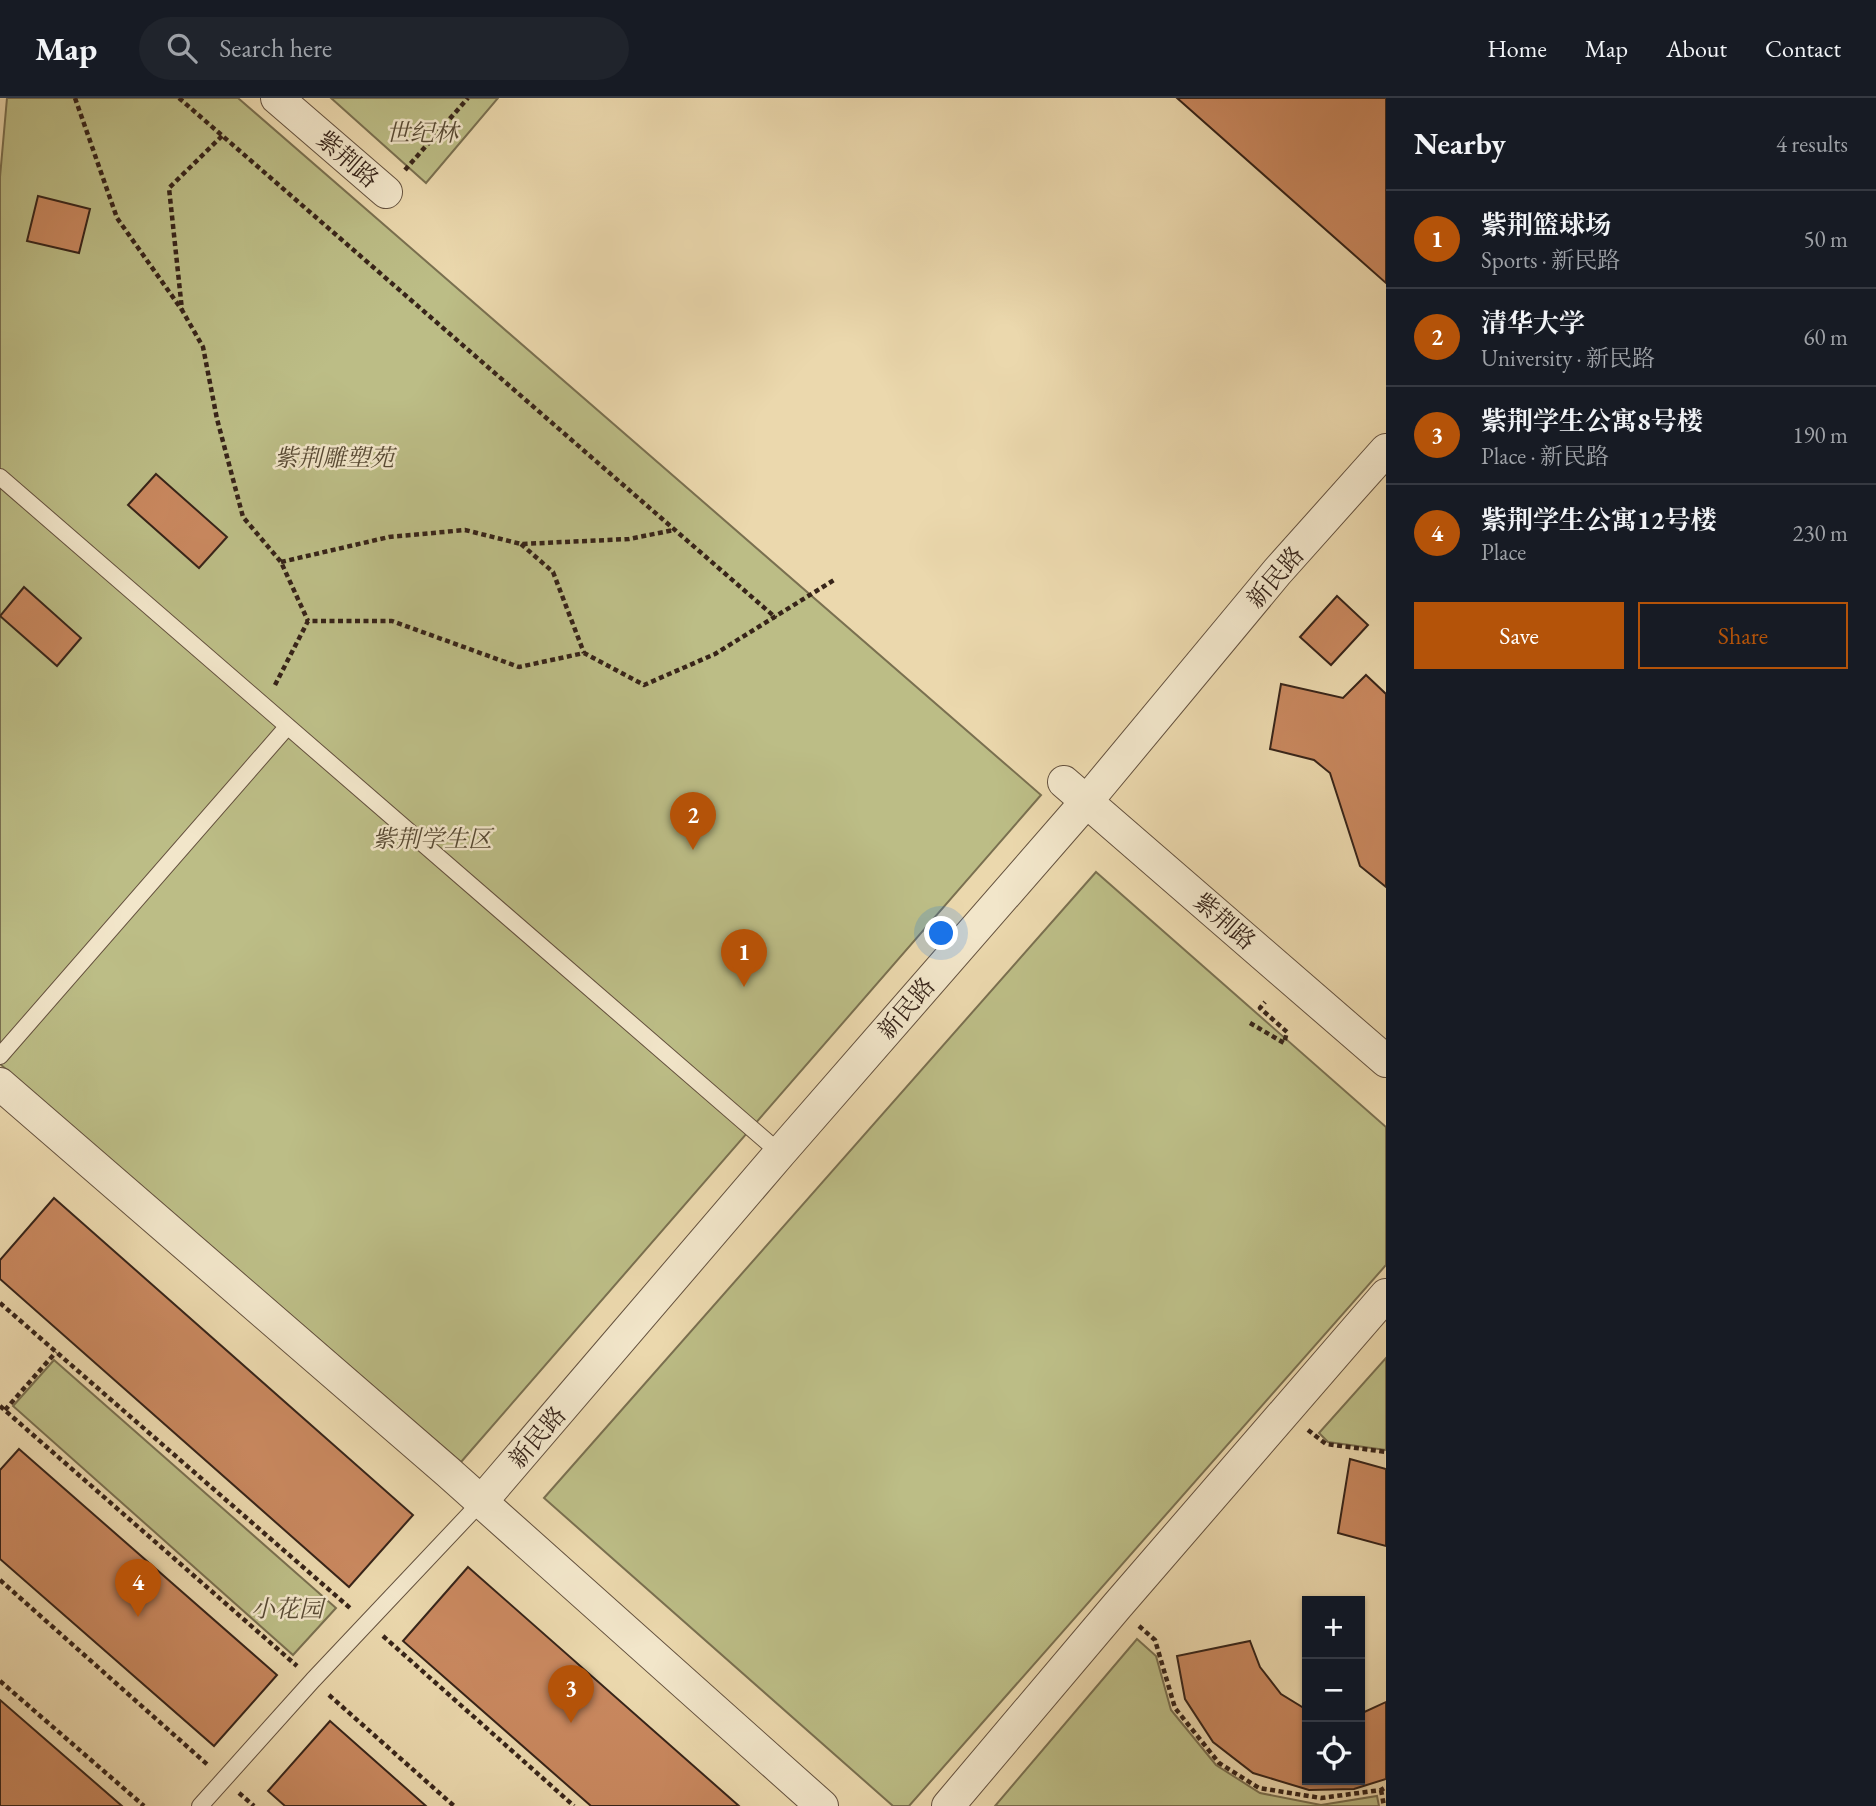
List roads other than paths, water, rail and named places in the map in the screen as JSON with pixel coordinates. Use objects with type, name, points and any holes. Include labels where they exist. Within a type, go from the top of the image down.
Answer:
[{"type":"street","name":"紫荆路","points":[[277,98],[386,192]]},
{"type":"street","name":"新民路","points":[[481,1502],[780,1153],[1075,792],[1278,572],[1386,450]]},
{"type":"street","name":"紫荆路","points":[[1075,792],[1386,1060]]},
{"type":"street","points":[[0,1084],[481,1502],[822,1806]]},
{"type":"street","points":[[948,1806],[1386,1294]]},
{"type":"lane","points":[[0,477],[780,1153]]},
{"type":"lane","points":[[0,1056],[287,727]]},
{"type":"lane","points":[[200,1806],[222,1778],[481,1502]]},
{"type":"place","name":"清华大学","points":[[693,850]]},
{"type":"place","name":"紫荆篮球场","points":[[744,987]]},
{"type":"place","name":"紫荆学生公寓12号楼","points":[[138,1617]]},
{"type":"place","name":"紫荆学生公寓8号楼","points":[[571,1723]]},
{"type":"park label","name":"世纪林","points":[[422,132]]},
{"type":"park label","name":"紫荆雕塑苑","points":[[334,457]]},
{"type":"park label","name":"紫荆学生区","points":[[432,838]]},
{"type":"park label","name":"小花园","points":[[287,1608]]}]
